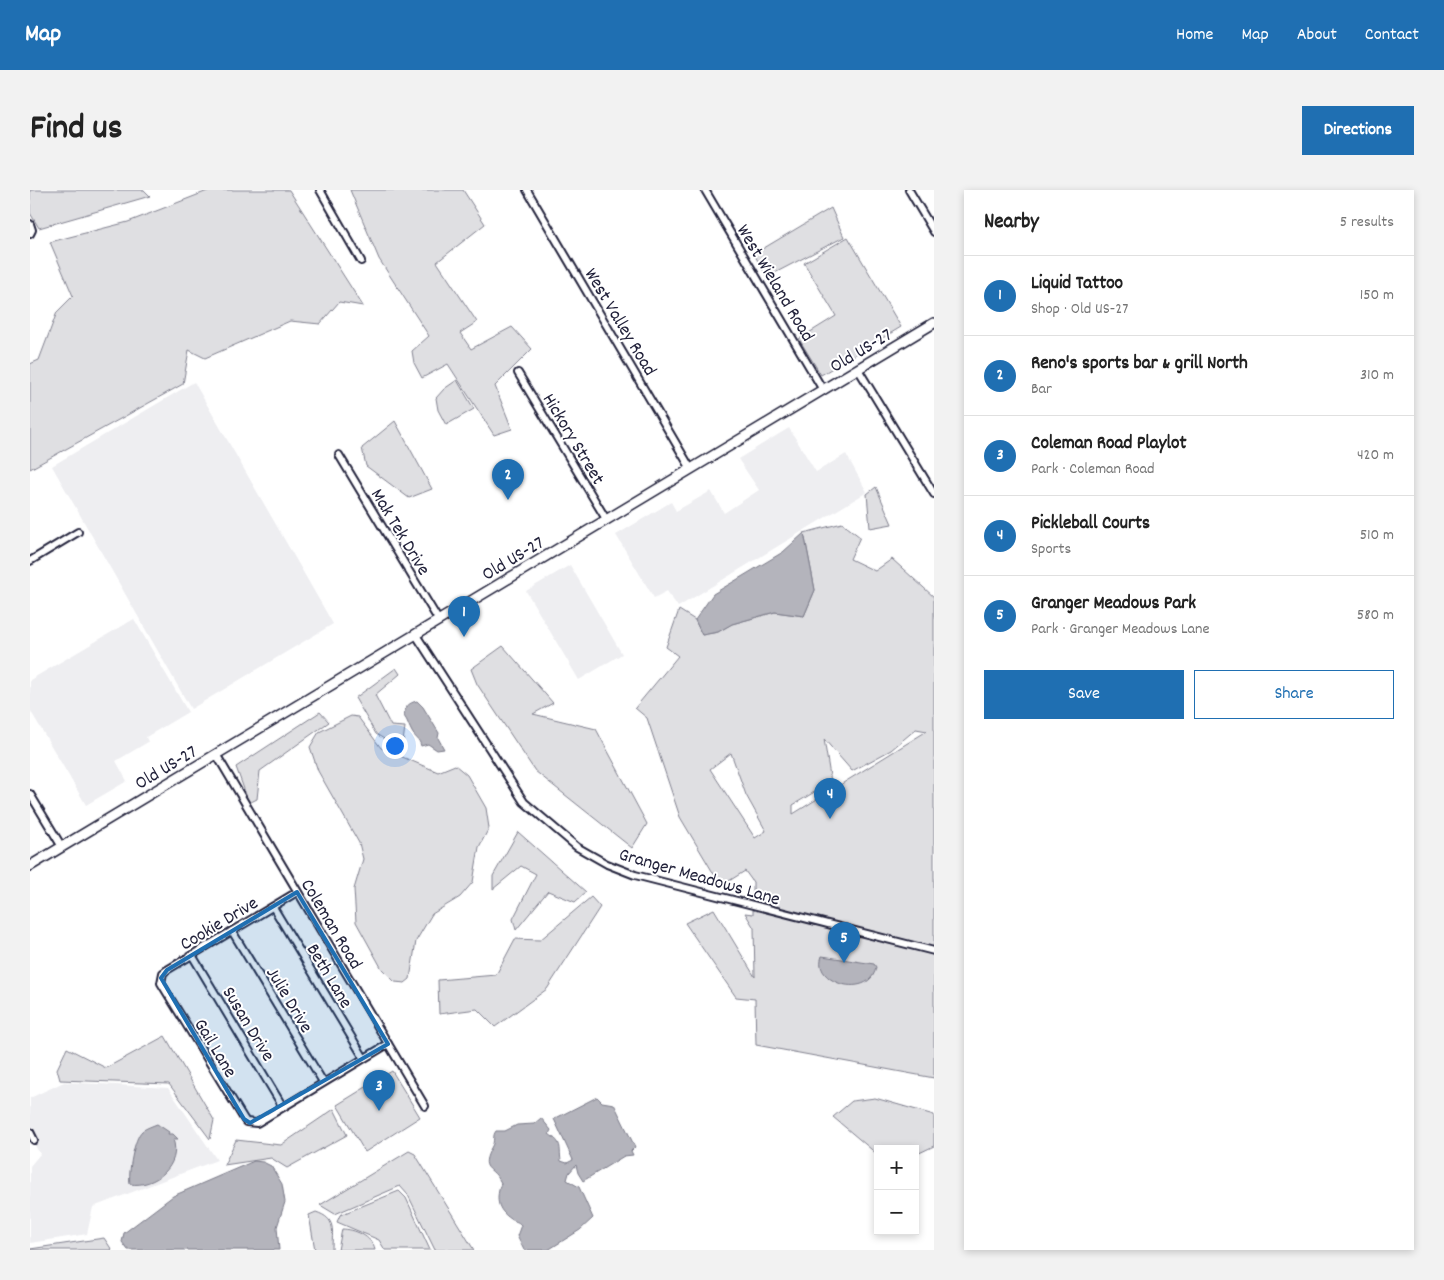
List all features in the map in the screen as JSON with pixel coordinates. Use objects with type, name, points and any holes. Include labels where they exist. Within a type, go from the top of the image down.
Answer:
[{"type":"main road","name":"Old US-27","points":[[30,866],[934,323]]},
{"type":"street","points":[[320,190],[360,261]]},
{"type":"street","name":"West Valley Road","points":[[527,190],[691,468]]},
{"type":"street","name":"West Wieland Road","points":[[704,190],[823,390]]},
{"type":"street","points":[[909,190],[934,232]]},
{"type":"street","points":[[30,224],[31,233]]},
{"type":"street","points":[[858,369],[934,494]]},
{"type":"street","name":"Hickory Street","points":[[518,373],[606,519]]},
{"type":"street","name":"Mak Tek Drive","points":[[339,455],[439,621]]},
{"type":"street","points":[[30,561],[78,532]]},
{"type":"street","name":"Granger Meadows Lane","points":[[416,634],[524,802],[577,847],[607,864],[635,875],[934,951]]},
{"type":"street","name":"Coleman Road","points":[[216,754],[296,892],[425,1106]]},
{"type":"street","points":[[30,794],[62,847]]},
{"type":"street","name":"Cookie Drive","points":[[161,983],[163,973],[167,970],[296,892]]},
{"type":"street","name":"Beth Lane","points":[[273,906],[364,1058]]},
{"type":"street","name":"Julie Drive","points":[[232,931],[323,1082]]},
{"type":"street","name":"Susan Drive","points":[[192,955],[282,1107]]},
{"type":"street","name":"Gail Lane","points":[[161,983],[244,1119],[250,1123],[257,1123],[282,1107]]},
{"type":"street","points":[[282,1107],[388,1044]]},
{"type":"street","points":[[30,1132],[34,1140]]},
{"type":"highlighted area","points":[[297,892],[388,1044],[250,1123],[244,1119],[161,978],[167,970]]},
{"type":"shaded area","points":[[30,190],[144,190],[150,196],[39,228],[30,213]]},
{"type":"shaded area","points":[[210,190],[289,190],[363,306],[339,302],[320,324],[290,321],[205,358],[189,350],[183,384],[30,469],[30,364],[39,360],[57,312],[73,296],[50,242],[128,222]]},
{"type":"shaded area","points":[[350,190],[463,190],[485,224],[437,262],[477,322],[460,333],[471,349],[512,327],[532,349],[495,386],[512,429],[494,435],[448,364],[422,378],[414,363],[412,351],[429,336],[379,259]]},
{"type":"shaded area","points":[[831,208],[844,237],[767,277],[754,254]]},
{"type":"shaded area","points":[[848,237],[901,327],[821,375],[799,339],[836,316],[804,263]]},
{"type":"shaded area","points":[[457,380],[474,409],[446,425],[438,410],[436,398],[444,389]]},
{"type":"shaded area","points":[[194,382],[333,624],[191,709],[52,466]]},
{"type":"shaded area","points":[[395,421],[432,489],[409,498],[366,466],[362,448]]},
{"type":"shaded area","points":[[789,428],[816,472],[846,454],[867,492],[678,607],[667,591],[654,598],[616,535],[671,502],[676,511],[711,491],[724,513],[759,490],[738,459]]},
{"type":"shaded area","points":[[876,487],[892,524],[870,528],[867,494]]},
{"type":"shaded area","points":[[842,523],[860,537],[850,559],[875,571],[892,559],[934,597],[934,1078],[756,1045],[755,999],[736,997],[685,923],[714,909],[755,977],[754,928],[745,913],[753,914],[753,882],[745,871],[721,886],[680,817],[647,718],[635,708],[678,656],[666,647],[679,610],[695,620],[702,635],[718,632],[732,624],[775,612],[804,616],[815,590],[804,533]],"holes":[[[916,729],[927,731],[793,814],[793,805],[831,782],[824,739],[852,771],[891,750]],[[731,753],[746,795],[766,831],[755,838],[710,769]]]},
{"type":"shaded area","points":[[804,533],[815,590],[804,616],[775,612],[732,624],[718,632],[702,635],[695,620],[713,594],[783,552]]},
{"type":"shaded area","points":[[570,565],[622,654],[579,680],[526,591]]},
{"type":"shaded area","points":[[134,619],[188,712],[146,737],[148,742],[116,761],[127,781],[86,805],[30,710],[30,680]]},
{"type":"shaded area","points":[[503,646],[553,703],[533,714],[596,729],[647,824],[632,848],[535,771],[477,684],[471,669]]},
{"type":"shaded area","points":[[396,668],[400,674],[375,695],[391,726],[405,727],[402,750],[376,734],[355,698]]},
{"type":"shaded area","points":[[417,701],[423,707],[439,733],[438,738],[444,749],[437,750],[428,744],[421,746],[412,732],[404,713],[409,704]]},
{"type":"shaded area","points":[[320,712],[329,722],[260,771],[257,799],[249,803],[236,767]]},
{"type":"shaded area","points":[[351,716],[358,717],[381,748],[438,772],[455,765],[467,775],[486,808],[489,828],[479,847],[473,882],[460,897],[432,914],[416,941],[410,979],[405,983],[395,982],[382,969],[356,922],[354,889],[363,859],[359,843],[318,771],[310,747],[319,732]]},
{"type":"shaded area","points":[[518,832],[586,892],[575,902],[548,891],[516,930],[513,919],[536,874],[521,866],[493,889],[493,876]]},
{"type":"shaded area","points":[[591,897],[600,907],[547,989],[495,1027],[477,1009],[439,1014],[438,980],[496,975],[515,939],[540,940]]},
{"type":"shaded area","points":[[822,956],[874,964],[876,967],[872,977],[864,983],[854,985],[843,984],[825,974],[821,966]]},
{"type":"shaded area","points":[[165,1036],[214,1120],[210,1139],[169,1084],[60,1080],[57,1069],[67,1048],[106,1068]]},
{"type":"shaded area","points":[[392,1071],[420,1117],[365,1152],[337,1105]]},
{"type":"shaded area","points":[[64,1082],[168,1088],[217,1160],[93,1207],[87,1234],[30,1243],[30,1166],[40,1154],[30,1137],[30,1098]]},
{"type":"shaded area","points":[[597,1097],[602,1102],[614,1104],[635,1147],[631,1151],[633,1155],[624,1156],[583,1181],[576,1165],[569,1173],[567,1180],[579,1187],[593,1218],[580,1230],[548,1250],[524,1250],[517,1236],[521,1225],[502,1211],[498,1198],[501,1183],[498,1177],[488,1168],[486,1160],[493,1144],[495,1133],[496,1131],[505,1131],[517,1125],[534,1124],[541,1118],[551,1130],[549,1134],[558,1143],[561,1161],[567,1163],[573,1160],[554,1119]]},
{"type":"shaded area","points":[[875,1098],[934,1115],[934,1146],[919,1153],[919,1145],[874,1145],[874,1152],[833,1117],[852,1101]]},
{"type":"shaded area","points":[[334,1109],[347,1135],[287,1168],[271,1158],[224,1165],[236,1140],[281,1145]]},
{"type":"shaded area","points":[[157,1124],[169,1132],[168,1134],[173,1134],[178,1139],[173,1139],[174,1158],[170,1166],[157,1178],[149,1182],[130,1184],[131,1164],[136,1141],[142,1131]]},
{"type":"shaded area","points":[[409,1151],[415,1154],[474,1250],[435,1250],[408,1195],[400,1186],[335,1214],[320,1205]]},
{"type":"shaded area","points":[[254,1161],[263,1162],[271,1166],[282,1184],[285,1202],[277,1227],[279,1250],[128,1250],[122,1242],[124,1233],[173,1196]]},
{"type":"shaded area","points":[[399,1191],[406,1198],[430,1250],[385,1250],[379,1240],[337,1222],[340,1215]]},
{"type":"shaded area","points":[[316,1212],[327,1218],[332,1226],[332,1250],[315,1250],[309,1215]]},
{"type":"shaded area","points":[[342,1229],[362,1234],[370,1241],[375,1250],[338,1250]]},
{"type":"shaded area","points":[[104,1238],[112,1250],[30,1250],[30,1249]]},
{"type":"place","name":"Reno's sports bar & grill North","points":[[508,500]]},
{"type":"place","name":"Liquid Tattoo","points":[[464,637]]},
{"type":"place","name":"Pickleball Courts","points":[[830,819]]},
{"type":"place","name":"Granger Meadows Park","points":[[844,963]]},
{"type":"place","name":"Coleman Road Playlot","points":[[379,1111]]}]
